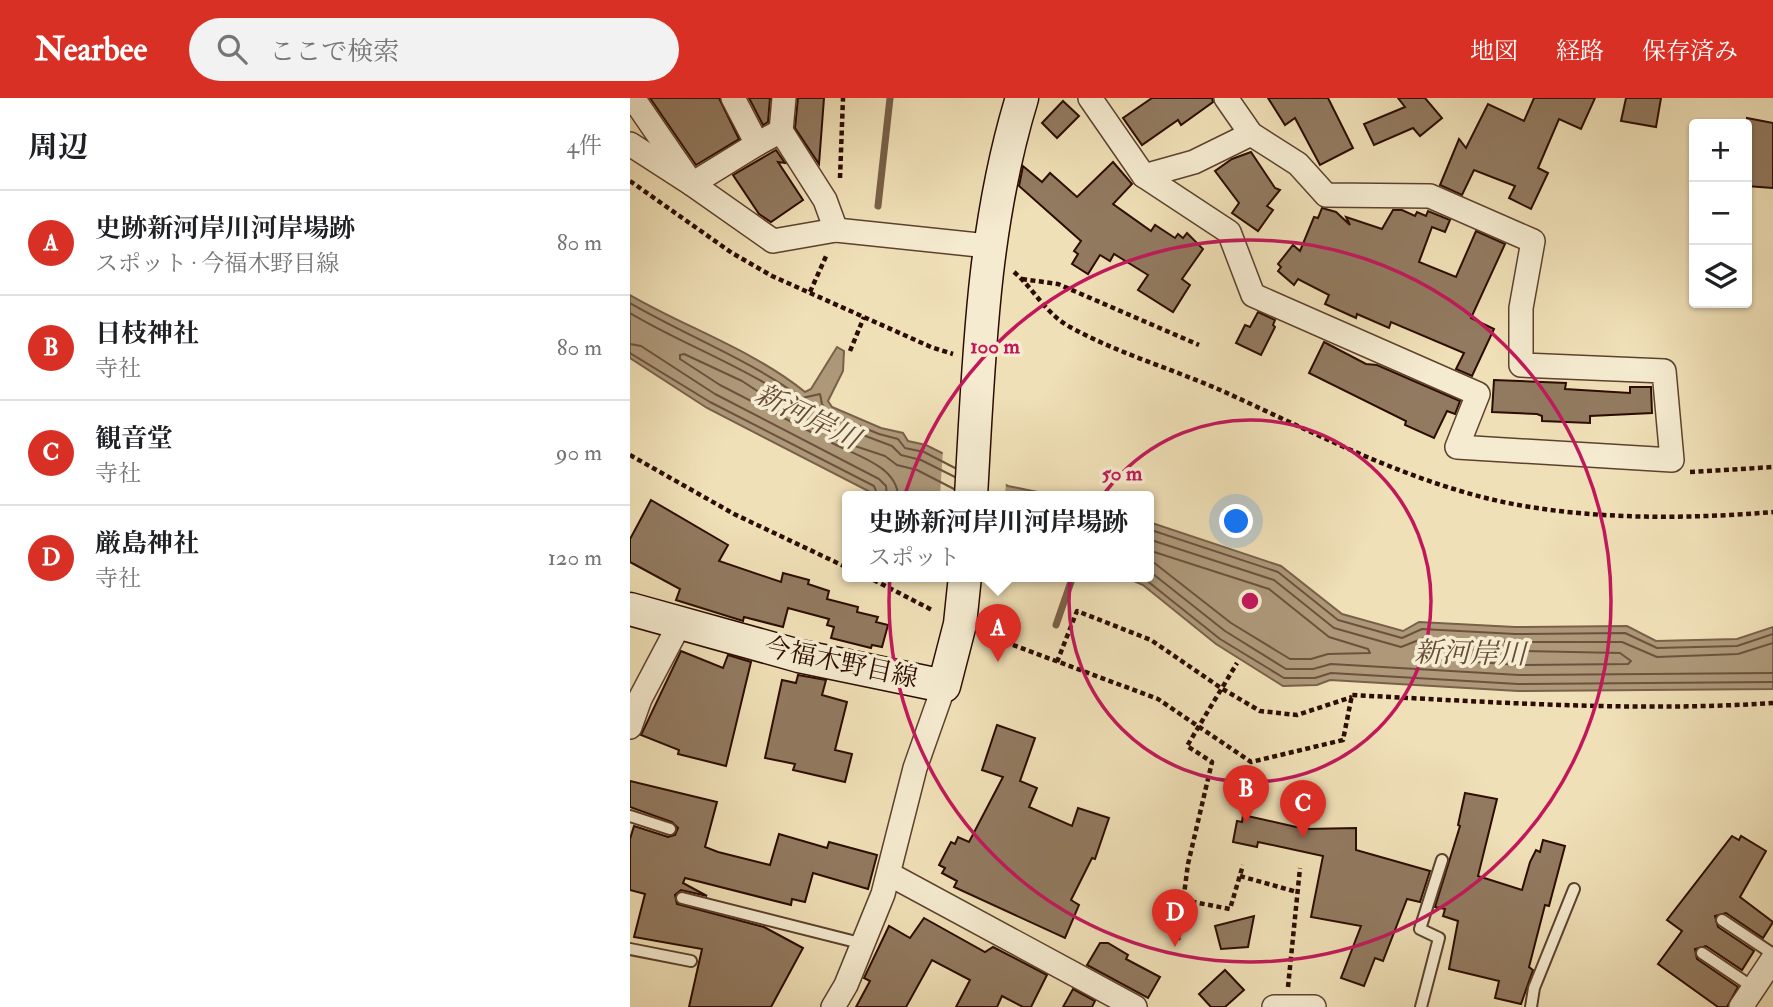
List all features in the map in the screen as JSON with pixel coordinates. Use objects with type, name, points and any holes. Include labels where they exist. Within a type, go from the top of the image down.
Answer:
[{"type":"main road","points":[[971,491],[988,246],[1006,150],[1022,98]]},
{"type":"main road","name":"今福木野目線","points":[[630,610],[799,656],[944,686],[950,610],[962,582]]},
{"type":"street","points":[[633,98],[692,184]]},
{"type":"street","points":[[733,98],[757,144]]},
{"type":"street","points":[[784,98],[781,131],[832,228]]},
{"type":"street","points":[[1090,98],[1144,176],[1229,232],[1253,295],[1478,394],[1457,447],[1672,460],[1664,371],[1521,365],[1521,308],[1533,241],[1430,196],[1326,195],[1298,164],[1251,134],[1226,98]]},
{"type":"street","points":[[692,184],[781,131]]},
{"type":"street","points":[[1144,176],[1194,162],[1251,134]]},
{"type":"street","points":[[630,144],[773,241],[832,228],[988,246]]},
{"type":"street","points":[[630,727],[640,699],[679,625]]},
{"type":"street","points":[[833,1007],[864,944],[889,874],[915,768],[944,686]]},
{"type":"street","points":[[889,874],[1135,1007]]},
{"type":"street","points":[[1747,998],[1773,957]]},
{"type":"street","points":[[1280,1006],[1311,1007]]},
{"type":"lane","points":[[630,816],[670,829]]},
{"type":"lane","points":[[1421,1007],[1439,938],[1420,929],[1442,860]]},
{"type":"lane","points":[[1531,1007],[1534,988],[1573,890]]},
{"type":"lane","points":[[682,898],[864,944]]},
{"type":"lane","points":[[1722,920],[1773,957]]},
{"type":"lane","points":[[630,949],[691,961]]},
{"type":"lane","points":[[1702,953],[1747,998]]},
{"type":"path","points":[[810,292],[841,203],[842,98]]},
{"type":"path","points":[[630,181],[732,253],[864,317],[957,355]]},
{"type":"path","points":[[1199,345],[1058,284],[1021,279],[1048,312],[1070,327],[1197,379],[1394,467],[1466,492],[1554,511],[1641,515],[1773,512]]},
{"type":"path","points":[[850,351],[864,317]]},
{"type":"path","points":[[630,455],[734,514],[842,565]]},
{"type":"path","points":[[1672,460],[1690,472],[1773,467]]},
{"type":"path","points":[[881,582],[950,610]]},
{"type":"path","points":[[1057,662],[1077,611],[1152,640],[1221,688],[1260,711],[1297,715],[1352,697],[1730,706],[1773,704]]},
{"type":"path","points":[[989,636],[1158,699],[1251,762],[1343,740],[1352,697]]},
{"type":"path","points":[[1178,940],[1183,900],[1212,762],[1187,746],[1237,663]]},
{"type":"path","points":[[1183,900],[1230,909],[1243,865]]},
{"type":"path","points":[[1280,1006],[1300,868]]},
{"type":"path","points":[[1240,876],[1297,892]]},
{"type":"water","name":"新河岸川","points":[[630,295],[764,364],[805,392],[811,389],[837,347],[844,351],[843,371],[828,401],[832,407],[881,428],[903,433],[908,441],[926,445],[1008,486],[1032,491],[868,491],[707,408],[630,358]]},
{"type":"water","name":"新河岸川","points":[[1154,524],[1281,566],[1342,614],[1403,631],[1419,622],[1515,627],[1627,626],[1656,641],[1737,639],[1773,627],[1773,689],[1518,691],[1330,680],[1317,685],[1283,686],[1216,644],[1136,582],[1154,582]]},
{"type":"pier","points":[[943,450],[1006,481],[1005,491],[940,491]]},
{"type":"building","points":[[650,98],[719,98],[739,139],[696,165]]},
{"type":"building","points":[[749,98],[770,98],[768,122],[763,125]]},
{"type":"building","points":[[798,98],[824,98],[819,164],[795,128]]},
{"type":"building","points":[[1152,98],[1212,98],[1213,102],[1181,125],[1178,120],[1142,145],[1123,118]]},
{"type":"building","points":[[1268,98],[1328,98],[1353,148],[1320,165],[1295,118],[1285,125]]},
{"type":"building","points":[[1398,98],[1425,98],[1442,118],[1420,136],[1413,128],[1374,145],[1364,124],[1405,107]]},
{"type":"building","points":[[1534,98],[1595,98],[1581,129],[1559,119],[1538,168],[1548,173],[1531,209],[1509,198],[1515,186],[1474,170],[1462,195],[1440,185],[1459,139],[1466,148],[1488,104],[1524,121]]},
{"type":"building","points":[[1626,98],[1661,98],[1656,127],[1621,121]]},
{"type":"building","points":[[1063,101],[1079,116],[1057,138],[1042,123]]},
{"type":"building","points":[[1747,118],[1773,123],[1773,188],[1752,186],[1752,119]]},
{"type":"building","points":[[776,150],[785,163],[778,162],[803,200],[771,222],[759,214],[733,175]]},
{"type":"building","points":[[1251,152],[1275,188],[1280,190],[1267,206],[1273,210],[1258,231],[1232,213],[1239,203],[1215,171],[1232,159]]},
{"type":"building","points":[[1113,162],[1132,184],[1113,204],[1151,231],[1155,225],[1175,238],[1178,234],[1183,238],[1187,233],[1203,249],[1182,279],[1190,285],[1173,312],[1138,290],[1148,275],[1114,254],[1110,261],[1100,255],[1088,274],[1072,264],[1078,254],[1074,251],[1081,241],[1019,186],[1023,166],[1042,182],[1050,173],[1077,197]]},
{"type":"building","points":[[1322,208],[1336,212],[1350,225],[1346,217],[1382,229],[1393,210],[1402,210],[1415,216],[1417,212],[1426,216],[1428,211],[1450,220],[1445,232],[1432,227],[1419,262],[1456,277],[1476,231],[1505,244],[1471,318],[1494,329],[1472,376],[1456,369],[1464,353],[1391,322],[1389,328],[1357,314],[1356,318],[1325,304],[1329,295],[1298,279],[1294,285],[1278,271],[1281,267],[1278,264],[1293,245],[1300,251],[1314,217],[1318,218]]},
{"type":"building","points":[[1258,312],[1275,320],[1275,327],[1261,355],[1236,343],[1245,325],[1250,327]]},
{"type":"building","points":[[1324,342],[1366,364],[1377,365],[1460,401],[1455,414],[1447,411],[1434,438],[1405,425],[1406,421],[1309,373]]},
{"type":"building","points":[[1494,380],[1566,383],[1565,389],[1630,393],[1630,387],[1651,387],[1652,413],[1590,416],[1590,423],[1542,421],[1542,416],[1537,414],[1492,412]]},
{"type":"building","points":[[651,500],[728,545],[719,561],[781,582],[783,573],[809,580],[808,584],[829,591],[827,599],[858,607],[857,612],[878,617],[876,622],[888,625],[882,647],[872,645],[871,648],[831,638],[834,627],[827,625],[829,619],[788,608],[783,627],[744,617],[743,621],[676,600],[680,589],[630,562],[630,539]]},
{"type":"building","points":[[681,651],[723,668],[728,655],[751,662],[726,766],[678,754],[679,750],[641,735]]},
{"type":"building","points":[[798,675],[826,680],[822,695],[847,702],[835,750],[852,754],[845,782],[793,770],[795,764],[765,758],[782,680],[796,683]]},
{"type":"building","points":[[997,725],[1035,738],[1020,781],[1037,788],[1029,807],[1072,826],[1078,808],[1109,818],[1095,859],[1092,858],[1071,900],[1079,905],[1065,938],[954,887],[957,881],[942,873],[945,868],[939,865],[951,842],[955,844],[958,837],[969,842],[1003,777],[982,770]]},
{"type":"building","points":[[630,781],[717,802],[705,847],[718,852],[770,865],[779,834],[827,848],[829,842],[877,855],[868,889],[813,873],[805,902],[792,899],[791,905],[685,878],[683,883],[707,896],[681,890],[675,895],[677,904],[764,927],[803,948],[771,1007],[689,1007],[702,949],[634,937],[645,894],[630,890],[630,839],[634,826],[668,837],[675,835],[678,828],[672,822],[630,807]]},
{"type":"building","points":[[1465,793],[1497,799],[1478,876],[1522,890],[1530,862],[1536,850],[1540,852],[1543,840],[1565,846],[1549,906],[1545,905],[1529,967],[1533,970],[1521,1004],[1495,998],[1499,981],[1449,969],[1458,921],[1443,916],[1445,909],[1435,907],[1460,826],[1458,825]]},
{"type":"building","points":[[1243,815],[1305,829],[1356,828],[1356,850],[1430,871],[1420,902],[1407,899],[1383,961],[1375,958],[1364,986],[1341,978],[1361,926],[1311,917],[1323,856],[1258,842],[1257,847],[1233,842],[1237,821],[1242,822]]},
{"type":"building","points":[[1732,836],[1739,840],[1741,836],[1766,851],[1740,897],[1773,922],[1763,938],[1726,913],[1715,916],[1718,927],[1754,951],[1742,970],[1706,946],[1695,949],[1697,959],[1738,987],[1727,1007],[1718,1007],[1658,964],[1682,931],[1667,920]]},
{"type":"building","points":[[1254,916],[1248,947],[1221,949],[1215,926]]},
{"type":"building","points":[[924,918],[985,952],[993,947],[1047,975],[1031,1007],[1023,1007],[1002,996],[997,1007],[956,1007],[970,980],[932,960],[906,1007],[856,1007],[870,981],[864,978],[889,926],[910,938]]},
{"type":"building","points":[[1100,943],[1108,943],[1128,955],[1126,959],[1160,977],[1148,998],[1087,965]]},
{"type":"building","points":[[1225,970],[1244,990],[1225,1007],[1211,1007],[1199,994]]},
{"type":"building","points":[[1073,989],[1095,1001],[1092,1007],[1063,1007]]},
{"type":"waterway","points":[[878,206],[890,98]]},
{"type":"waterway","points":[[1056,625],[1071,582]]},
{"type":"place","name":"史跡新河岸川河岸場跡","points":[[998,662]]},
{"type":"place","name":"日枝神社","points":[[1246,823]]},
{"type":"place","name":"観音堂","points":[[1303,838]]},
{"type":"place","name":"厳島神社","points":[[1175,947]]}]
